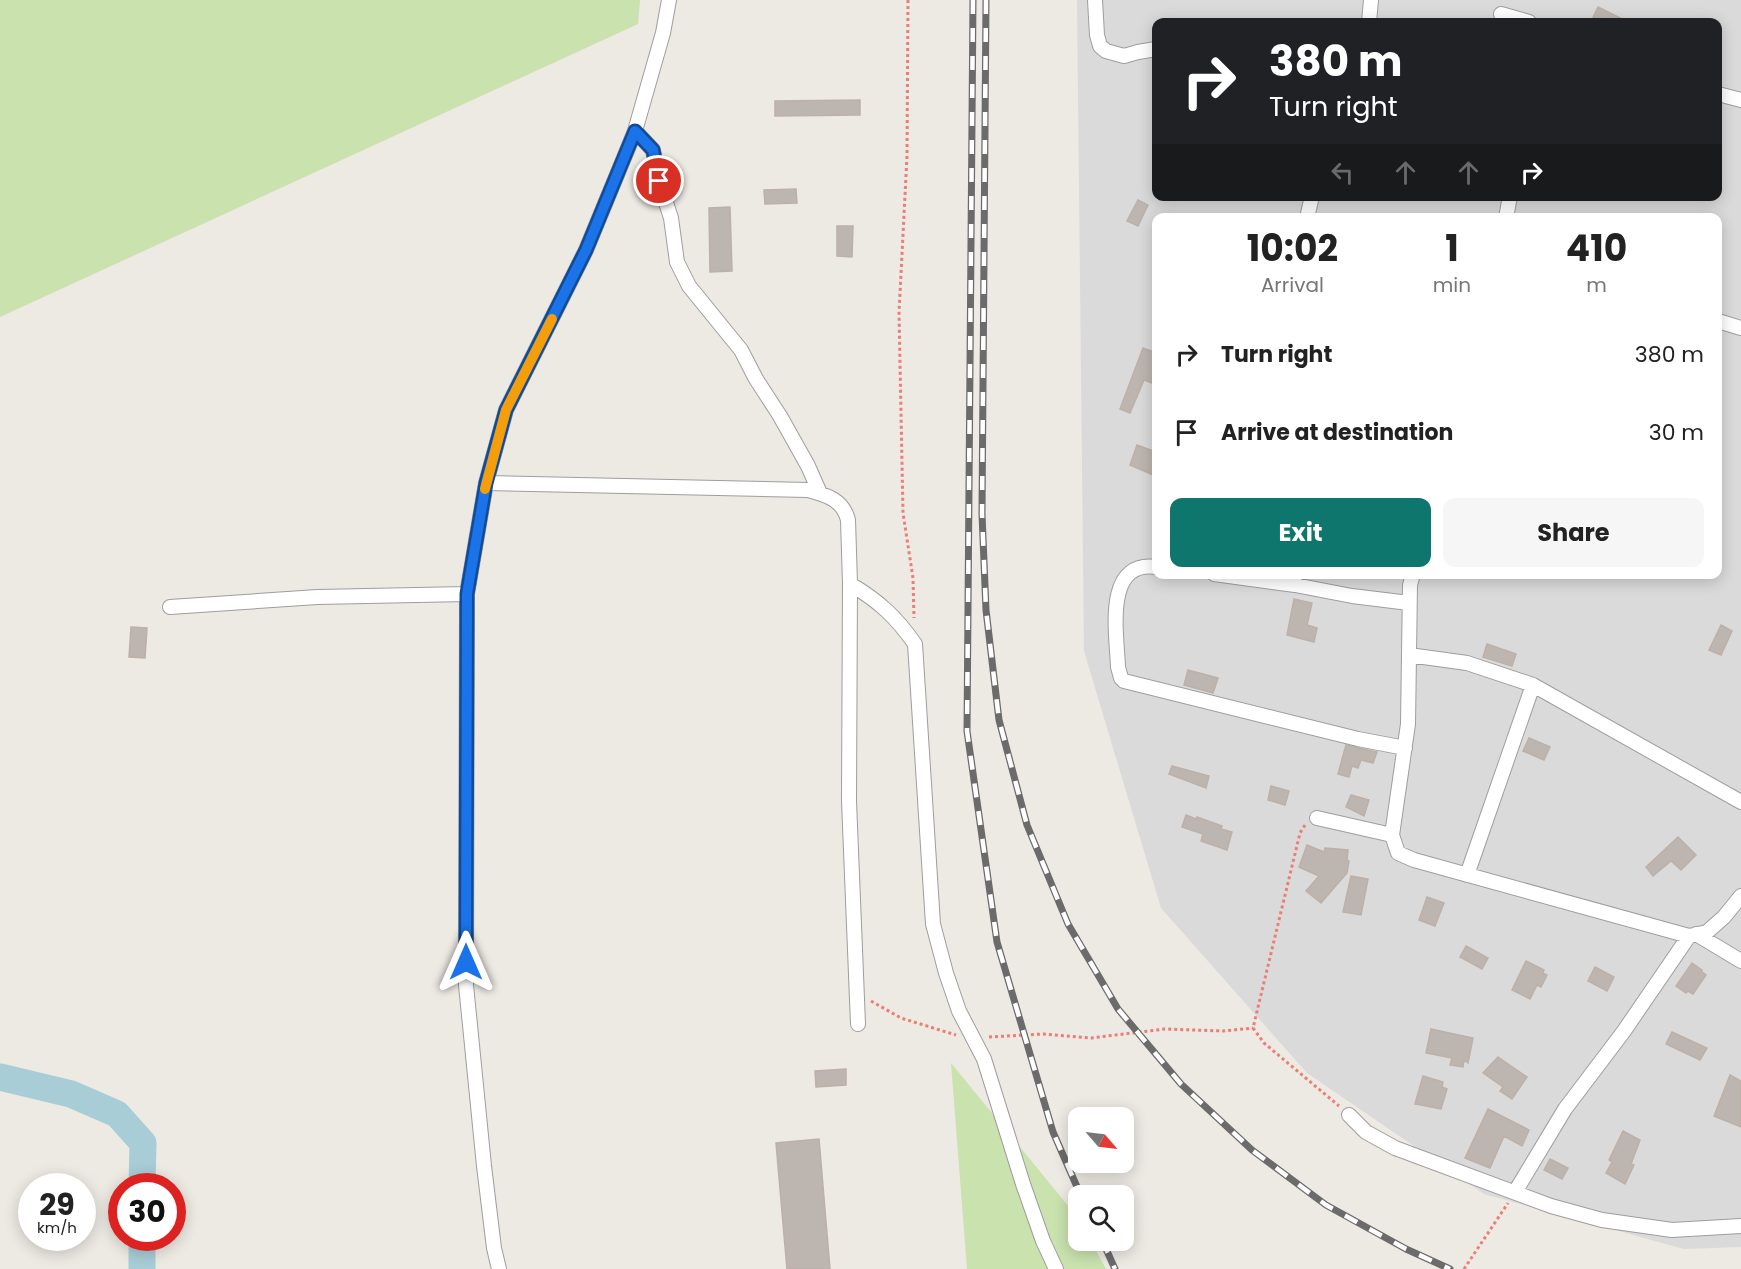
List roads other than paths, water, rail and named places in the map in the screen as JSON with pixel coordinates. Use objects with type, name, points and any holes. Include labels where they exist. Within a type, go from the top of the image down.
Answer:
[{"type":"street","points":[[499,1269],[485,1177],[466,985],[467,594],[486,483],[506,410],[586,250],[635,131],[663,33],[669,0]]},
{"type":"street","points":[[1095,0],[1100,46],[1106,51],[1124,56],[1152,50]]},
{"type":"street","points":[[1369,18],[1371,0]]},
{"type":"street","points":[[1498,0],[1501,18]]},
{"type":"street","points":[[1722,95],[1741,100]]},
{"type":"street","points":[[635,131],[653,150],[659,181],[671,218],[677,262],[689,286],[741,350],[756,379],[786,426],[820,493]]},
{"type":"street","points":[[1722,322],[1741,328]]},
{"type":"street","points":[[486,483],[808,490],[820,493],[841,504],[846,510],[850,584],[849,801],[858,1024]]},
{"type":"street","points":[[1152,567],[1147,566],[1132,573],[1121,582],[1116,600],[1118,668],[1120,678],[1124,681],[1358,739],[1405,748]]},
{"type":"street","points":[[1412,579],[1409,603],[1408,724],[1392,835],[1398,853],[1414,860],[1467,875],[1692,935],[1741,961]]},
{"type":"street","points":[[1295,580],[1352,596],[1409,603]]},
{"type":"street","points":[[850,584],[882,605],[899,621],[915,644],[933,924],[952,992],[959,1011],[984,1059],[1023,1184],[1043,1241],[1056,1269]]},
{"type":"street","points":[[170,607],[317,597],[467,594]]},
{"type":"street","points":[[1409,655],[1467,663],[1533,685],[1741,802]]},
{"type":"street","points":[[1467,875],[1533,685]]},
{"type":"street","points":[[1317,818],[1392,835]]},
{"type":"street","points":[[1515,1192],[1565,1109],[1692,935],[1707,932],[1724,917],[1741,896]]},
{"type":"street","points":[[1349,1115],[1366,1132],[1395,1148],[1551,1206],[1602,1220],[1672,1230],[1741,1226]]},
{"type":"waterway","points":[[0,1077],[71,1094],[117,1114],[143,1143],[142,1173]]},
{"type":"waterway","points":[[142,1251],[142,1269]]},
{"type":"railway","points":[[973,0],[967,731],[997,942],[1053,1132],[1076,1185]]},
{"type":"railway","points":[[986,0],[982,514],[986,610],[999,720],[1027,825],[1068,924],[1118,1009],[1181,1084],[1252,1150],[1326,1205],[1406,1249],[1450,1269]]},
{"type":"railway","points":[[1107,1251],[1115,1269]]}]
